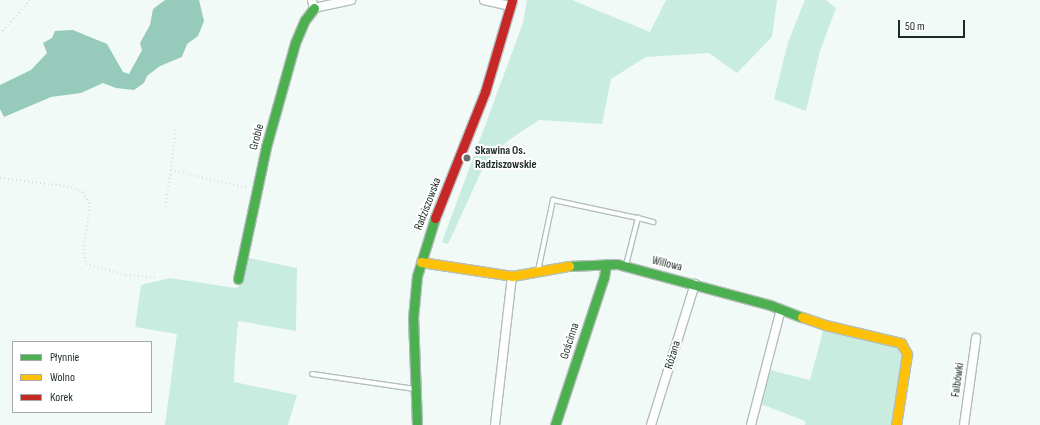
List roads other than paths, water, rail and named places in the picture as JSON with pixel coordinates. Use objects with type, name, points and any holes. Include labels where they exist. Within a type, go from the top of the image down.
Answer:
[{"type":"street","name":"Groble","points":[[238,279],[266,147],[296,43],[305,20],[313,4],[351,0]]},
{"type":"street","points":[[484,0],[511,3]]},
{"type":"street","name":"Radziszowska","points":[[417,425],[413,318],[420,262],[444,195],[478,114],[511,3]]},
{"type":"street","name":"Willowa","points":[[420,262],[512,276],[581,264],[625,266],[694,284],[782,310],[825,325],[901,343],[907,354],[896,425]]},
{"type":"street","name":"Gościnna","points":[[556,425],[604,277],[606,264]]},
{"type":"street","points":[[495,425],[512,276]]},
{"type":"street","name":"Różana","points":[[651,425],[694,284]]},
{"type":"street","points":[[751,425],[782,310]]},
{"type":"street","name":"Falbówki","points":[[964,425],[976,338]]},
{"type":"lane","points":[[538,271],[553,200],[653,222]]},
{"type":"lane","points":[[625,266],[638,218]]},
{"type":"lane","points":[[312,374],[415,389]]},
{"type":"place","name":"Skawina Os. Radziszowskie","points":[[467,158]]}]
